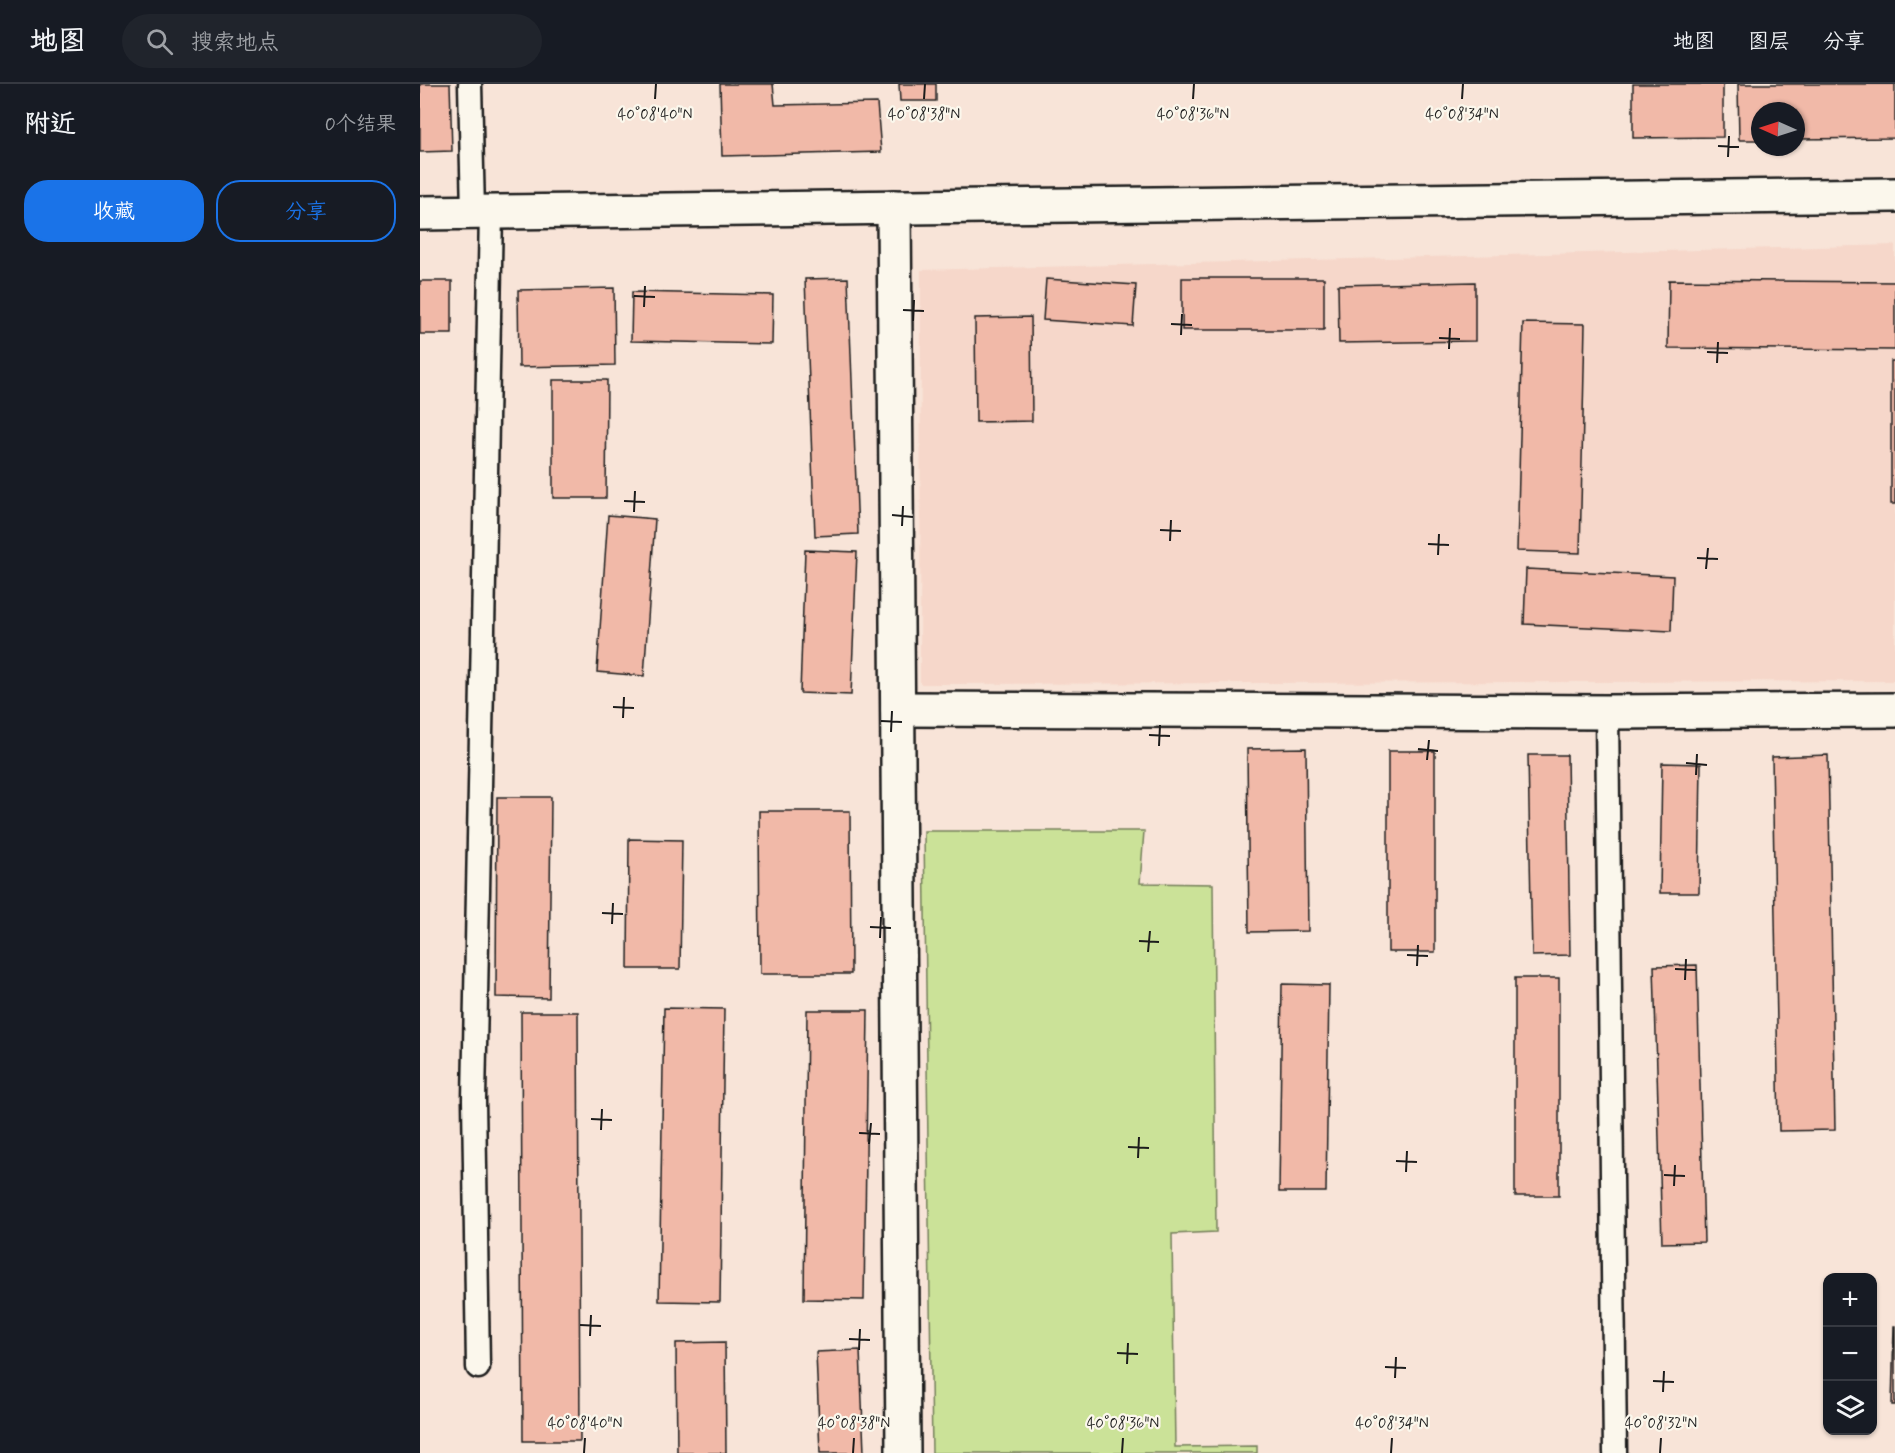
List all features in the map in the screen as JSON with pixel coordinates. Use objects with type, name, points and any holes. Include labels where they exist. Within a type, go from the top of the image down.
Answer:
[{"type":"main road","points":[[420,213],[1895,195]]},
{"type":"main road","points":[[894,207],[903,1453]]},
{"type":"main road","points":[[898,709],[1607,712],[1895,710]]},
{"type":"street","points":[[470,84],[482,212],[474,1100],[478,1367]]},
{"type":"street","points":[[1607,712],[1615,1453]]},
{"type":"shaded area","points":[[1895,245],[1895,681],[920,684],[921,270]]},
{"type":"green space","points":[[924,831],[1144,831],[1140,883],[1213,884],[1216,1232],[1172,1234],[1175,1447],[1257,1446],[1257,1453],[932,1453]]},
{"type":"building","points":[[420,84],[450,84],[452,151],[420,152]]},
{"type":"building","points":[[720,84],[773,84],[775,105],[877,103],[881,152],[722,156]]},
{"type":"building","points":[[899,84],[936,84],[936,101],[900,101]]},
{"type":"building","points":[[1633,84],[1723,84],[1723,137],[1633,138]]},
{"type":"building","points":[[1738,84],[1895,84],[1895,138],[1805,139],[1805,102],[1751,102],[1751,140],[1739,140]]},
{"type":"building","points":[[848,278],[858,534],[815,536],[805,279]]},
{"type":"building","points":[[1182,278],[1324,278],[1324,330],[1182,330]]},
{"type":"building","points":[[1046,279],[1136,285],[1133,326],[1043,320]]},
{"type":"building","points":[[1669,280],[1895,282],[1895,350],[1668,348]]},
{"type":"building","points":[[420,281],[452,281],[452,334],[420,334]]},
{"type":"building","points":[[1475,282],[1475,341],[1339,343],[1338,285]]},
{"type":"building","points":[[614,288],[615,365],[519,367],[518,290]]},
{"type":"building","points":[[632,292],[773,295],[772,344],[631,341]]},
{"type":"building","points":[[1031,317],[1032,421],[976,422],[975,318]]},
{"type":"building","points":[[1523,323],[1585,324],[1580,553],[1517,551]]},
{"type":"building","points":[[1891,361],[1895,361],[1895,504],[1891,504]]},
{"type":"building","points":[[553,380],[607,380],[606,498],[553,498]]},
{"type":"building","points":[[608,515],[655,519],[644,676],[597,672]]},
{"type":"building","points":[[805,550],[857,552],[851,695],[800,693]]},
{"type":"building","points":[[1526,569],[1673,576],[1671,631],[1524,624]]},
{"type":"building","points":[[1306,748],[1308,931],[1249,932],[1247,749]]},
{"type":"building","points":[[1388,751],[1435,751],[1435,952],[1388,952]]},
{"type":"building","points":[[1528,755],[1567,755],[1570,955],[1532,956]]},
{"type":"building","points":[[1828,755],[1835,1130],[1779,1131],[1772,757]]},
{"type":"building","points":[[1662,763],[1701,764],[1699,893],[1660,893]]},
{"type":"building","points":[[497,797],[551,797],[549,998],[496,997]]},
{"type":"building","points":[[759,811],[850,811],[851,974],[760,974]]},
{"type":"building","points":[[629,839],[682,840],[680,969],[628,969]]},
{"type":"building","points":[[1697,965],[1704,1242],[1662,1243],[1654,966]]},
{"type":"building","points":[[1515,978],[1559,978],[1559,1196],[1515,1196]]},
{"type":"building","points":[[1282,984],[1329,985],[1326,1192],[1279,1192]]},
{"type":"building","points":[[664,1008],[724,1009],[720,1302],[659,1301]]},
{"type":"building","points":[[807,1010],[868,1010],[864,1300],[804,1299]]},
{"type":"building","points":[[521,1012],[578,1012],[580,1441],[523,1441]]},
{"type":"building","points":[[1894,1326],[1895,1405],[1892,1405]]},
{"type":"building","points":[[725,1342],[726,1453],[677,1453],[676,1343]]},
{"type":"building","points":[[860,1350],[864,1453],[820,1453],[816,1352]]}]
